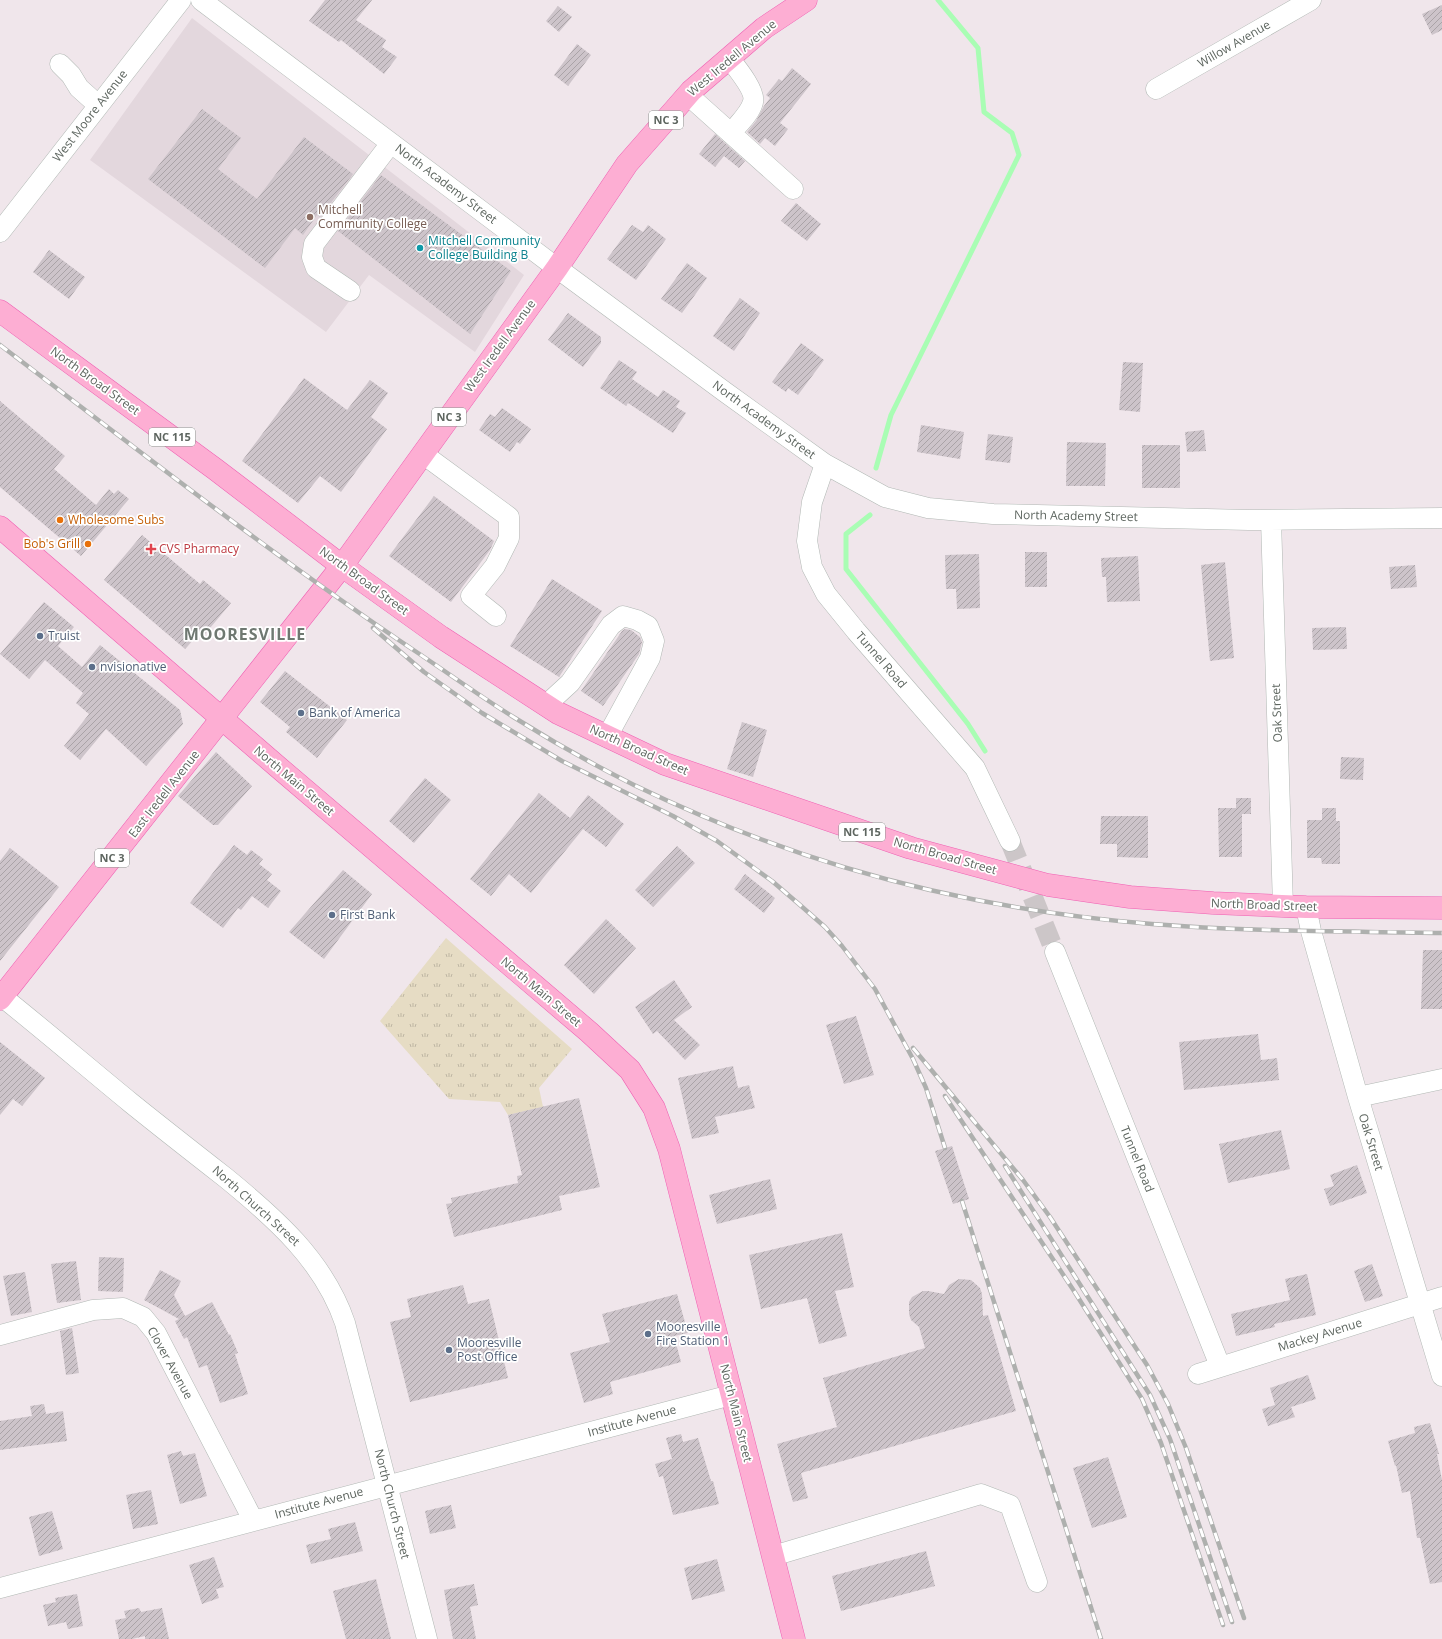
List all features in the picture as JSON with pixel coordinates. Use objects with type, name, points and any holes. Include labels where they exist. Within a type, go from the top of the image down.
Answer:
[{"type":"main road","name":"West Iredell Avenue","points":[[222,719],[342,566],[557,268],[627,164],[688,95],[764,28],[806,0]]},
{"type":"main road","name":"North Broad Street","points":[[0,311],[209,465],[342,566],[441,637],[558,713],[665,764],[911,848],[1048,885],[1130,897],[1214,904],[1306,907],[1442,908]]},
{"type":"main road","name":"North Main Street","points":[[0,527],[222,719],[589,1032],[630,1070],[654,1108],[669,1149],[794,1639]]},
{"type":"main road","name":"East Iredell Avenue","points":[[1,997],[222,719]]},
{"type":"street","name":"West Moore Avenue","points":[[0,232],[181,0]]},
{"type":"street","name":"North Academy Street","points":[[201,0],[557,268],[825,464],[885,497],[928,508],[993,514],[1271,520],[1442,518]]},
{"type":"street","name":"Willow Avenue","points":[[1156,89],[1311,0]]},
{"type":"street","points":[[729,58],[752,92],[754,101],[747,114],[731,133]]},
{"type":"street","points":[[60,64],[71,75],[78,88],[98,105]]},
{"type":"street","points":[[688,95],[793,189]]},
{"type":"street","points":[[350,291],[316,268],[312,257],[314,244],[391,143]]},
{"type":"street","points":[[423,454],[509,517],[509,538],[495,566],[471,596],[496,616]]},
{"type":"street","name":"Tunnel Road","points":[[825,464],[812,502],[807,541],[812,566],[826,594],[856,631],[975,768],[1010,841]]},
{"type":"street","name":"Oak Street","points":[[1271,520],[1283,906]]},
{"type":"street","points":[[546,705],[570,683],[611,625],[623,616],[637,620],[648,626],[654,641],[650,658],[608,737]]},
{"type":"street","name":"Oak Street","points":[[1306,907],[1311,931],[1358,1098],[1442,1376]]},
{"type":"street","name":"Tunnel Road","points":[[1055,952],[1220,1366]]},
{"type":"street","name":"North Church Street","points":[[1,997],[244,1194],[288,1233],[301,1247],[326,1282],[339,1307],[427,1639]]},
{"type":"street","points":[[1358,1098],[1442,1079]]},
{"type":"street","name":"Mackey Avenue","points":[[1198,1374],[1442,1297]]},
{"type":"street","name":"Clover Avenue","points":[[0,1335],[93,1310],[123,1308],[143,1317],[156,1333],[253,1520]]},
{"type":"street","name":"Institute Avenue","points":[[0,1588],[731,1395]]},
{"type":"street","points":[[773,1556],[981,1494],[1010,1505],[1037,1582]]},
{"type":"shaded area","name":"Mitchell Community College","points":[[192,18],[524,275],[475,352],[369,275],[326,332],[90,160]]},
{"type":"green space","points":[[446,938],[572,1049],[539,1088],[543,1107],[508,1115],[500,1102],[449,1099],[380,1021]]},
{"type":"building","points":[[325,0],[372,0],[356,20],[386,40],[382,47],[397,57],[384,74],[341,40],[339,42],[309,21]]},
{"type":"building","points":[[1442,5],[1442,30],[1432,35],[1422,14]]},
{"type":"building","points":[[558,6],[572,17],[559,32],[546,21]]},
{"type":"building","points":[[577,44],[591,55],[568,86],[554,75]]},
{"type":"building","points":[[792,68],[811,84],[780,123],[788,129],[775,146],[765,138],[760,144],[747,132],[756,121],[770,98],[766,95],[779,79],[782,81]]},
{"type":"building","points":[[202,109],[241,138],[218,169],[257,199],[304,137],[353,174],[320,217],[317,215],[303,235],[295,228],[265,268],[148,179]]},
{"type":"building","points":[[715,134],[745,161],[739,168],[724,156],[715,167],[699,154]]},
{"type":"building","name":"Mitchell Community College Building B","points":[[381,175],[511,271],[470,334],[338,231]]},
{"type":"building","points":[[796,203],[821,224],[807,241],[781,221]]},
{"type":"building","points":[[632,225],[643,232],[648,225],[666,239],[636,280],[607,259]]},
{"type":"building","points":[[49,250],[85,277],[69,299],[33,272]]},
{"type":"building","points":[[687,263],[707,278],[682,313],[661,299]]},
{"type":"building","points":[[740,298],[760,313],[734,351],[713,336]]},
{"type":"building","points":[[568,313],[601,337],[601,343],[583,367],[548,340]]},
{"type":"building","points":[[801,343],[824,360],[798,395],[788,388],[786,392],[772,382]]},
{"type":"building","points":[[619,360],[637,372],[632,379],[658,397],[663,390],[680,401],[676,407],[686,413],[673,433],[628,403],[626,406],[600,388]]},
{"type":"building","points":[[1123,362],[1143,363],[1140,412],[1119,410]]},
{"type":"building","points":[[304,378],[347,410],[370,380],[388,393],[371,417],[387,429],[341,492],[320,476],[298,503],[242,461]]},
{"type":"building","points":[[0,401],[65,456],[54,469],[96,505],[109,489],[114,494],[118,490],[129,499],[81,556],[0,487]]},
{"type":"building","points":[[502,408],[531,429],[520,444],[517,442],[510,452],[479,430],[490,414],[495,417]]},
{"type":"building","points":[[921,425],[964,432],[960,459],[917,452]]},
{"type":"building","points":[[1204,430],[1206,451],[1187,452],[1185,432]]},
{"type":"building","points":[[988,434],[1013,437],[1010,463],[985,460]]},
{"type":"building","points":[[1067,442],[1106,443],[1105,486],[1066,486]]},
{"type":"building","points":[[1142,445],[1180,445],[1180,488],[1142,488]]},
{"type":"building","points":[[434,496],[494,541],[490,550],[451,602],[389,556]]},
{"type":"building","name":"CVS Pharmacy","points":[[142,535],[200,584],[203,580],[231,603],[205,634],[201,631],[185,649],[104,580]]},
{"type":"building","points":[[1025,552],[1047,552],[1047,587],[1025,587]]},
{"type":"building","points":[[979,554],[980,608],[957,609],[956,589],[946,589],[945,555]]},
{"type":"building","points":[[1138,556],[1140,601],[1107,602],[1106,577],[1102,577],[1101,558]]},
{"type":"building","points":[[1225,562],[1234,658],[1210,661],[1201,565]]},
{"type":"building","points":[[1415,565],[1417,587],[1391,589],[1389,567]]},
{"type":"building","points":[[552,579],[602,611],[559,677],[510,646]]},
{"type":"building","points":[[44,602],[74,627],[58,646],[82,667],[100,645],[180,710],[183,724],[146,766],[106,729],[80,760],[64,746],[89,714],[76,703],[83,693],[45,660],[29,679],[0,654]]},
{"type":"building","points":[[1346,627],[1347,649],[1313,650],[1312,628]]},
{"type":"building","points":[[625,629],[631,630],[640,637],[642,642],[639,654],[603,706],[581,691],[622,631]]},
{"type":"building","points":[[285,671],[347,720],[317,758],[286,732],[290,727],[260,702]]},
{"type":"building","points":[[742,722],[767,730],[753,777],[727,769]]},
{"type":"building","points":[[216,752],[252,786],[218,825],[213,825],[178,796]]},
{"type":"building","points":[[1341,757],[1364,758],[1363,780],[1340,779]]},
{"type":"building","points":[[425,778],[451,800],[414,843],[389,821]]},
{"type":"building","points":[[539,793],[570,818],[588,795],[624,824],[606,847],[583,829],[531,893],[509,874],[491,896],[470,879]]},
{"type":"building","points":[[1236,798],[1251,798],[1251,814],[1242,814],[1242,857],[1219,857],[1218,808],[1236,808]]},
{"type":"building","points":[[1322,808],[1336,808],[1336,821],[1340,821],[1340,864],[1322,864],[1321,858],[1307,858],[1307,820],[1322,820]]},
{"type":"building","points":[[1101,816],[1148,816],[1148,858],[1117,857],[1117,844],[1100,844]]},
{"type":"building","points":[[234,845],[247,855],[251,850],[263,859],[259,864],[272,874],[267,880],[281,891],[268,908],[252,896],[241,910],[238,908],[223,928],[190,903]]},
{"type":"building","points":[[677,846],[695,863],[653,907],[635,890]]},
{"type":"building","points":[[10,848],[59,887],[0,961],[0,861]]},
{"type":"building","points":[[343,870],[372,894],[324,959],[289,932]]},
{"type":"building","points":[[745,874],[775,898],[764,913],[734,889]]},
{"type":"building","points":[[606,919],[636,948],[594,994],[564,965]]},
{"type":"building","points":[[1423,950],[1442,950],[1442,1009],[1421,1009]]},
{"type":"building","points":[[674,980],[692,1007],[674,1020],[700,1045],[685,1060],[657,1031],[653,1034],[635,1007]]},
{"type":"building","points":[[856,1016],[874,1075],[844,1084],[826,1025]]},
{"type":"building","points":[[1258,1034],[1261,1060],[1277,1058],[1279,1080],[1184,1090],[1179,1042]]},
{"type":"building","points":[[0,1042],[45,1078],[22,1106],[13,1099],[0,1115]]},
{"type":"building","points":[[733,1066],[738,1088],[749,1085],[755,1108],[715,1117],[719,1133],[692,1139],[678,1078]]},
{"type":"building","points":[[579,1098],[600,1187],[559,1196],[562,1210],[454,1237],[446,1204],[452,1203],[451,1198],[518,1183],[517,1176],[522,1175],[508,1115]]},
{"type":"building","points":[[1281,1130],[1290,1169],[1228,1183],[1219,1144]]},
{"type":"building","points":[[952,1146],[969,1199],[953,1204],[935,1151]]},
{"type":"building","points":[[1357,1165],[1367,1193],[1330,1206],[1324,1189],[1334,1186],[1330,1175]]},
{"type":"building","points":[[770,1179],[777,1209],[717,1224],[709,1195]]},
{"type":"building","points":[[842,1233],[854,1287],[835,1291],[847,1336],[819,1344],[807,1298],[761,1309],[749,1255]]},
{"type":"building","points":[[99,1257],[124,1258],[123,1292],[98,1291]]},
{"type":"building","points":[[76,1261],[81,1300],[57,1303],[51,1264]]},
{"type":"building","points":[[1372,1264],[1383,1296],[1365,1302],[1354,1271]]},
{"type":"building","points":[[160,1270],[181,1281],[174,1295],[185,1316],[212,1302],[229,1335],[230,1334],[238,1353],[235,1354],[248,1394],[220,1403],[207,1365],[199,1368],[187,1337],[184,1339],[175,1321],[179,1319],[144,1300]]},
{"type":"building","points":[[25,1272],[32,1312],[11,1316],[3,1276]]},
{"type":"building","points":[[1307,1274],[1316,1315],[1274,1324],[1275,1327],[1236,1336],[1231,1314],[1290,1300],[1285,1279]]},
{"type":"building","points":[[959,1279],[971,1280],[980,1288],[982,1294],[983,1316],[988,1315],[1016,1411],[801,1473],[808,1498],[793,1502],[777,1444],[837,1427],[823,1378],[925,1348],[919,1327],[911,1320],[909,1314],[909,1302],[912,1297],[923,1291],[944,1294],[949,1285]]},
{"type":"building","name":"Mooresville Post Office","points":[[463,1285],[468,1304],[489,1299],[508,1378],[410,1402],[390,1322],[411,1317],[407,1299]]},
{"type":"building","points":[[677,1294],[688,1333],[674,1336],[681,1362],[610,1382],[613,1394],[584,1403],[570,1353],[610,1342],[602,1314]]},
{"type":"building","points":[[72,1328],[79,1373],[66,1375],[60,1331]]},
{"type":"building","points":[[1308,1375],[1316,1399],[1291,1407],[1295,1417],[1268,1426],[1262,1409],[1275,1405],[1270,1388]]},
{"type":"building","points":[[44,1404],[46,1414],[63,1411],[67,1441],[0,1450],[0,1421],[32,1416],[30,1406]]},
{"type":"building","points":[[1430,1423],[1439,1454],[1437,1454],[1442,1480],[1442,1582],[1430,1584],[1420,1538],[1417,1538],[1410,1491],[1402,1493],[1396,1465],[1395,1466],[1388,1441],[1415,1433],[1414,1427]]},
{"type":"building","points":[[681,1434],[683,1442],[698,1438],[711,1481],[713,1481],[719,1504],[673,1515],[663,1476],[659,1477],[655,1464],[672,1459],[666,1438]]},
{"type":"building","points":[[181,1451],[183,1456],[195,1453],[207,1496],[180,1504],[167,1455]]},
{"type":"building","points":[[1108,1457],[1127,1517],[1092,1528],[1073,1468]]},
{"type":"building","points":[[151,1490],[158,1524],[133,1529],[126,1495]]},
{"type":"building","points":[[451,1505],[456,1528],[430,1534],[425,1511]]},
{"type":"building","points":[[52,1511],[63,1549],[39,1556],[29,1517]]},
{"type":"building","points":[[355,1522],[363,1551],[311,1564],[306,1545],[331,1539],[328,1529]]},
{"type":"building","points":[[926,1551],[935,1586],[841,1611],[832,1576]]},
{"type":"building","points":[[214,1557],[224,1587],[216,1589],[219,1598],[202,1604],[189,1565]]},
{"type":"building","points":[[717,1559],[725,1591],[692,1600],[684,1568]]},
{"type":"building","points":[[376,1579],[391,1639],[346,1639],[333,1591]]},
{"type":"building","points":[[474,1584],[478,1605],[470,1607],[476,1639],[453,1639],[444,1590]]},
{"type":"building","points":[[77,1594],[83,1626],[68,1629],[66,1622],[48,1626],[43,1605],[56,1602],[55,1598]]},
{"type":"building","points":[[139,1608],[141,1612],[162,1608],[169,1639],[145,1639],[145,1636],[132,1639],[119,1639],[115,1620],[126,1618],[124,1611]]},
{"type":"waterway","points":[[876,468],[891,415],[1019,155],[1012,133],[984,112],[978,48],[938,0]]},
{"type":"waterway","points":[[870,515],[846,534],[846,569],[968,724],[985,751]]},
{"type":"tunnel","points":[[1010,841],[1055,952]]},
{"type":"railway","points":[[0,345],[309,577],[362,615],[502,710],[529,727],[634,785],[705,817],[816,859],[892,881],[985,902],[1041,911],[1124,922],[1188,927],[1297,931],[1442,933]]},
{"type":"railway","points":[[373,628],[424,672],[482,713],[562,761],[673,816],[717,841],[772,881],[825,927],[842,946],[875,989],[913,1059],[926,1088],[945,1148]]},
{"type":"railway","points":[[913,1048],[1023,1180],[1050,1217],[1147,1365],[1168,1404],[1186,1448],[1244,1618]]},
{"type":"railway","points":[[945,1096],[1074,1291],[1142,1399],[1161,1443],[1223,1625]]},
{"type":"railway","points":[[1005,1166],[1150,1395],[1170,1439],[1232,1622]]},
{"type":"railway","points":[[962,1201],[1101,1639]]},
{"type":"place","name":"Mitchell Community College","points":[[310,217]]},
{"type":"place","name":"Mitchell Community College Building B","points":[[420,248]]},
{"type":"place","name":"Wholesome Subs","points":[[60,520]]},
{"type":"place","name":"Bob's Grill","points":[[88,544]]},
{"type":"place","name":"CVS Pharmacy","points":[[151,549]]},
{"type":"place","name":"Truist","points":[[40,636]]},
{"type":"place","name":"nvisionative","points":[[92,667]]},
{"type":"place","name":"Bank of America","points":[[301,713]]},
{"type":"place","name":"First Bank","points":[[332,915]]},
{"type":"place","name":"Mooresville Fire Station 1","points":[[648,1334]]},
{"type":"place","name":"Mooresville Post Office","points":[[449,1350]]},
{"type":"district","name":"MOORESVILLE","points":[[245,634]]}]
